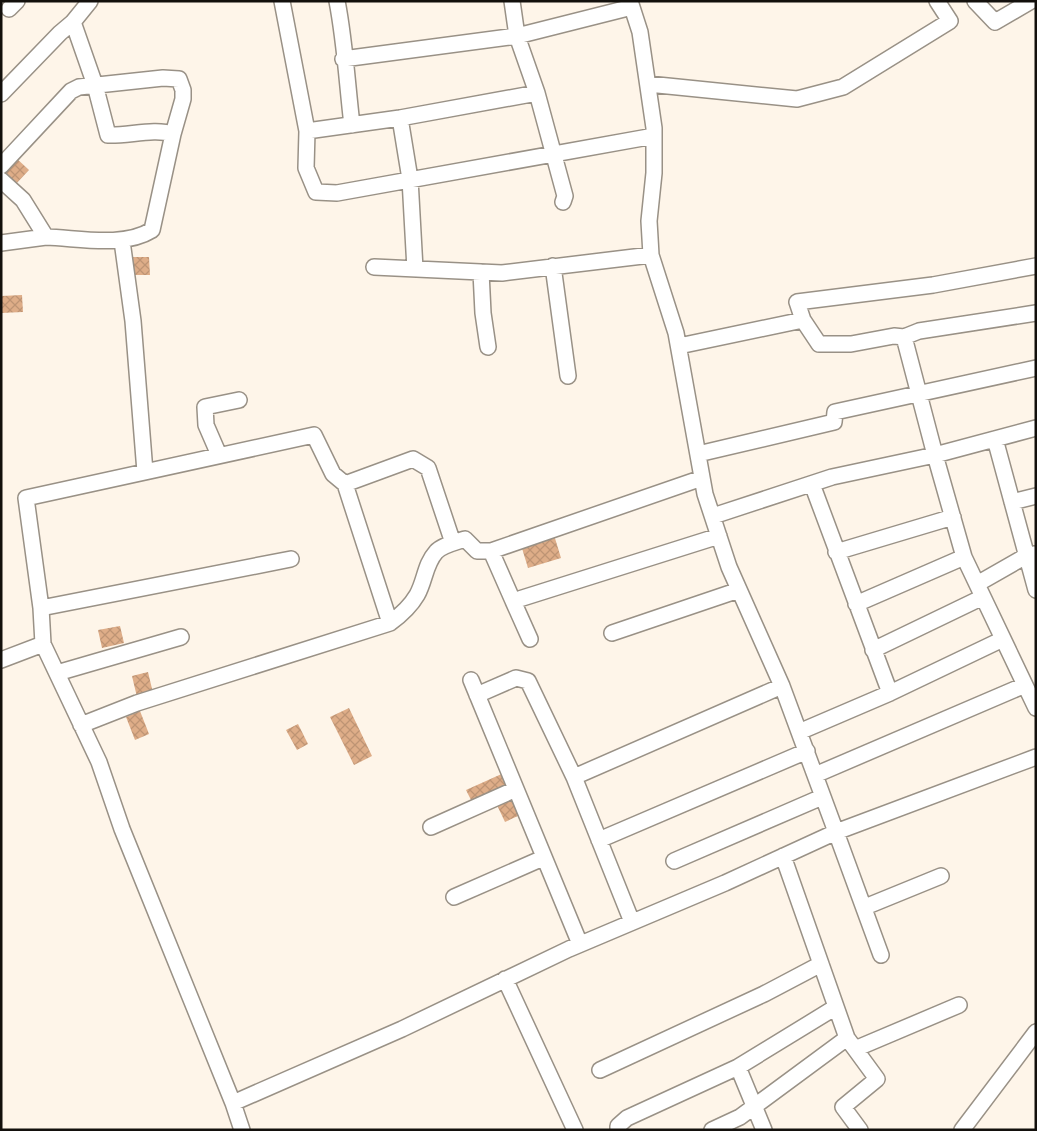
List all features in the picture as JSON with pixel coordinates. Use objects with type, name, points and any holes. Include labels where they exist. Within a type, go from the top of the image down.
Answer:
[{"type":"street","points":[[1,94],[73,22],[90,1]]},
{"type":"street","points":[[282,1],[307,131],[306,168],[316,192],[337,193],[654,136]]},
{"type":"street","points":[[337,1],[344,35],[343,59],[352,125]]},
{"type":"street","points":[[512,1],[516,36],[537,93],[565,196],[563,202]]},
{"type":"street","points":[[648,84],[797,99],[843,87],[950,21],[937,1]]},
{"type":"street","points":[[975,1],[995,22],[1031,1]]},
{"type":"street","points":[[343,59],[516,36],[631,4],[640,32],[654,136],[654,173],[649,221],[651,254],[679,346],[702,478],[719,536],[740,590],[782,686],[822,797],[865,907],[881,955]]},
{"type":"street","points":[[73,22],[95,85],[108,135],[126,136],[165,131],[173,134]]},
{"type":"street","points":[[1,166],[71,91],[79,87],[163,78],[179,80],[183,90],[183,99],[173,134],[152,230],[144,235],[122,240],[46,237],[1,243]]},
{"type":"street","points":[[307,131],[400,118],[537,93]]},
{"type":"street","points":[[400,118],[410,179],[415,269]]},
{"type":"street","points":[[1,180],[23,200],[46,237]]},
{"type":"street","points":[[122,240],[133,321],[145,472]]},
{"type":"street","points":[[374,267],[502,273],[651,254]]},
{"type":"street","points":[[553,266],[568,376]]},
{"type":"street","points":[[1036,266],[932,285],[797,302],[803,320],[819,344],[851,344],[894,336],[904,337],[919,332],[1036,313]]},
{"type":"street","points":[[481,272],[483,313],[488,347]]},
{"type":"street","points":[[679,346],[803,320]]},
{"type":"street","points":[[904,337],[934,455],[964,557],[1036,708]]},
{"type":"street","points":[[698,454],[834,422],[835,412],[1036,368]]},
{"type":"street","points":[[219,455],[206,425],[205,407],[240,400]]},
{"type":"street","points":[[713,516],[812,484],[1036,428]]},
{"type":"street","points":[[242,1130],[233,1102],[122,829],[99,762],[43,644],[41,608],[26,498],[314,435],[333,474],[345,484],[390,624]]},
{"type":"street","points":[[994,439],[1012,502],[1031,554],[1036,590]]},
{"type":"street","points":[[345,484],[413,459],[428,468],[453,543]]},
{"type":"street","points":[[81,725],[164,694],[390,624],[406,612],[418,594],[427,568],[437,550],[453,543],[465,539],[478,551],[492,551],[702,478]]},
{"type":"street","points":[[812,484],[890,693]]},
{"type":"street","points":[[1012,502],[1036,496]]},
{"type":"street","points":[[836,552],[953,518]]},
{"type":"street","points":[[513,601],[719,536]]},
{"type":"street","points":[[492,551],[530,639]]},
{"type":"street","points":[[873,650],[980,590],[1031,554]]},
{"type":"street","points":[[856,604],[964,557]]},
{"type":"street","points":[[41,608],[291,559]]},
{"type":"street","points":[[612,632],[740,590]]},
{"type":"street","points":[[57,673],[181,637]]},
{"type":"street","points":[[799,732],[890,693],[1004,639]]},
{"type":"street","points":[[1,660],[43,644]]},
{"type":"street","points":[[477,695],[516,678],[528,681],[574,777],[632,922]]},
{"type":"street","points":[[471,680],[580,944]]},
{"type":"street","points":[[815,775],[1025,685]]},
{"type":"street","points":[[574,777],[782,686]]},
{"type":"street","points":[[599,840],[807,751]]},
{"type":"street","points":[[233,1102],[402,1029],[580,944],[836,832],[1036,757]]},
{"type":"street","points":[[431,827],[516,790]]},
{"type":"street","points":[[674,862],[822,797]]},
{"type":"street","points":[[783,856],[836,1007],[851,1043],[877,1079],[843,1107],[860,1130]]},
{"type":"street","points":[[454,897],[543,858]]},
{"type":"street","points":[[865,907],[941,876]]},
{"type":"street","points":[[600,1070],[764,994],[821,964]]},
{"type":"street","points":[[505,980],[575,1130]]},
{"type":"street","points":[[712,1130],[740,1117],[851,1043],[959,1005]]},
{"type":"street","points":[[618,1130],[618,1126],[627,1118],[738,1067],[836,1007]]},
{"type":"street","points":[[962,1130],[1036,1032]]},
{"type":"street","points":[[738,1067],[764,1130]]},
{"type":"building","points":[[15,157],[29,170],[14,186],[1,175]]},
{"type":"building","points":[[132,257],[149,257],[150,275],[132,275]]},
{"type":"building","points":[[22,295],[23,312],[1,313],[1,296]]},
{"type":"building","points":[[554,535],[561,558],[528,568],[521,545]]},
{"type":"building","points":[[120,626],[124,643],[102,648],[98,630]]},
{"type":"building","points":[[148,672],[153,693],[137,697],[132,676]]},
{"type":"building","points":[[349,708],[372,756],[354,765],[330,717]]},
{"type":"building","points":[[140,711],[149,734],[135,740],[126,717]]},
{"type":"building","points":[[298,724],[308,744],[297,750],[286,730]]},
{"type":"building","points":[[506,772],[513,788],[474,806],[466,790]]},
{"type":"building","points":[[512,796],[520,815],[505,822],[496,803]]}]
